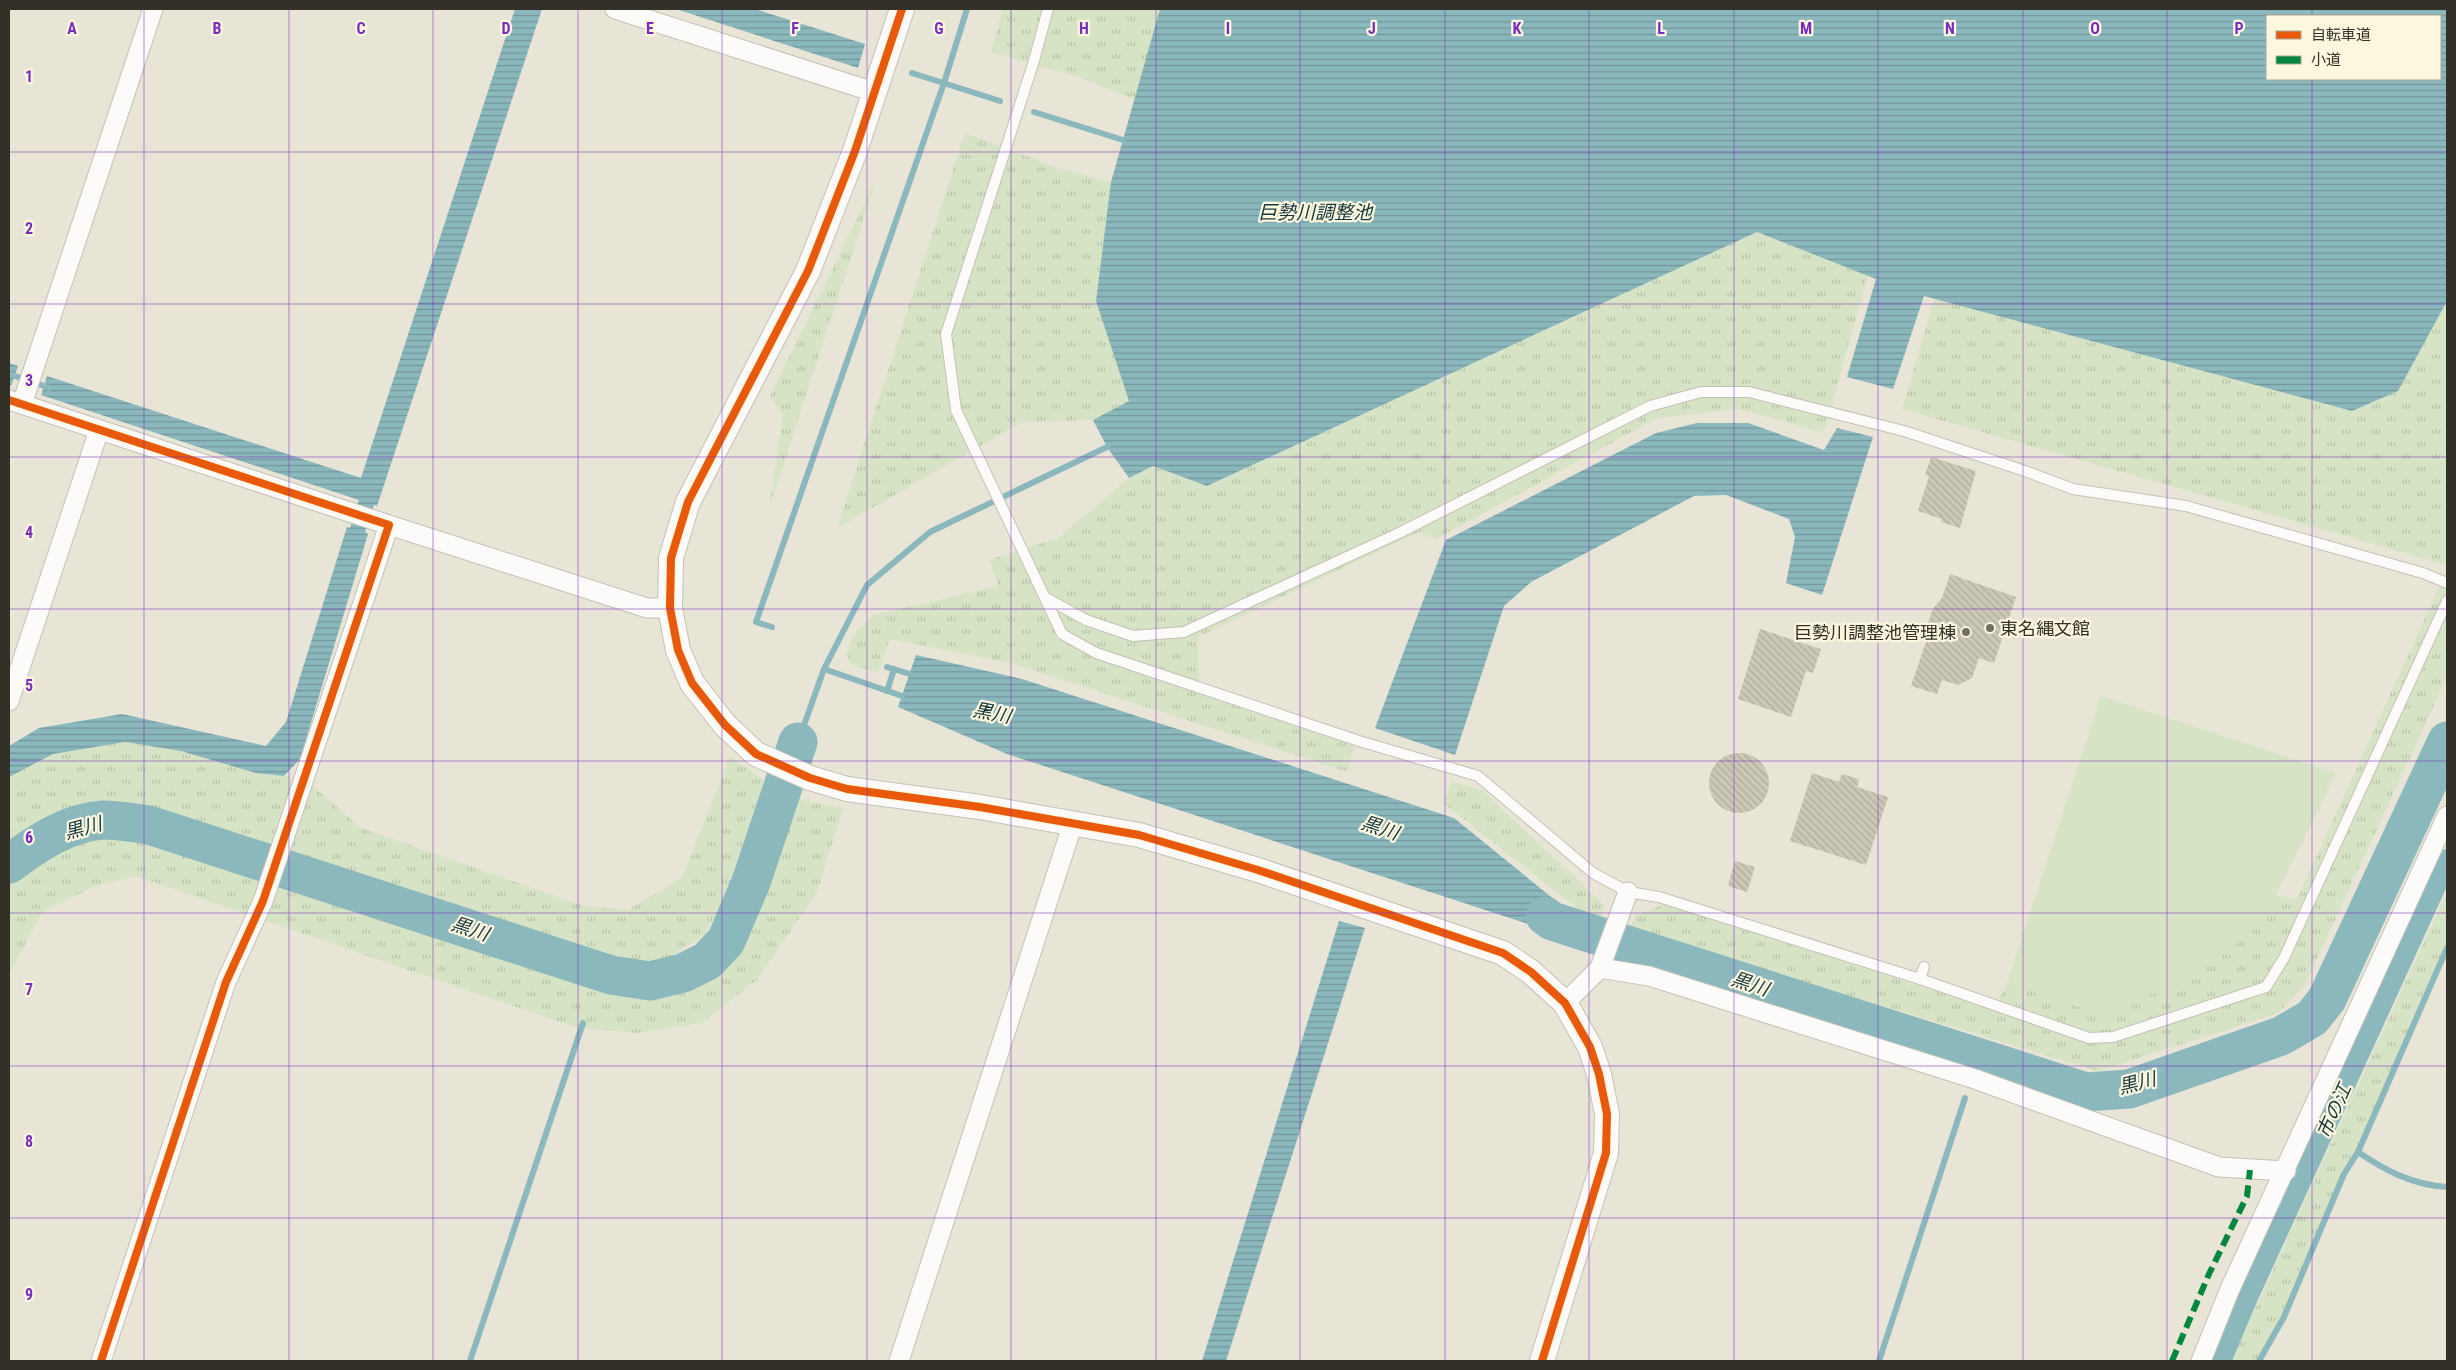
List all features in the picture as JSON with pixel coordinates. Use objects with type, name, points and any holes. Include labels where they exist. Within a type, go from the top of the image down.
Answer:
[{"type":"street","points":[[153,9],[22,392],[99,430],[346,512],[648,608],[670,608]]},
{"type":"street","points":[[615,9],[874,92]]},
{"type":"street","points":[[902,9],[855,151],[808,271],[688,502],[671,558],[670,608],[678,650],[692,683],[725,725],[756,754],[810,778],[847,788],[980,806],[1140,835],[1258,870],[1502,953],[1531,972],[1565,1004],[1590,1047],[1599,1074],[1607,1114],[1606,1154],[1542,1361]]},
{"type":"street","points":[[9,701],[99,430]]},
{"type":"street","points":[[101,1361],[226,982],[263,901],[287,833],[383,523]]},
{"type":"street","points":[[2201,1361],[2230,1289],[2286,1171],[2447,816]]},
{"type":"street","points":[[899,1361],[1073,823]]},
{"type":"street","points":[[1565,1004],[1600,968],[1628,892]]},
{"type":"street","points":[[1600,968],[1650,976],[1975,1078],[2219,1167],[2286,1171]]},
{"type":"lane","points":[[1048,9],[1030,73],[946,334],[956,410],[1062,634],[1096,653],[1359,742],[1478,776],[1593,873],[1628,892],[1659,897],[1920,979],[2090,1038],[2113,1037],[2266,987],[2284,958],[2447,601]]},
{"type":"lane","points":[[1046,598],[1086,620],[1133,636],[1184,632],[1399,533],[1650,406],[1701,392],[1749,392],[1904,431],[2073,489],[2186,506],[2423,573],[2447,583]]},
{"type":"lane","points":[[1920,979],[1924,966]]},
{"type":"green space","points":[[1003,9],[1160,9],[1135,100],[1082,78],[991,52]]},
{"type":"green space","points":[[965,133],[1061,169],[1111,182],[1096,301],[1129,401],[1093,420],[1022,422],[837,528]]},
{"type":"green space","points":[[876,180],[769,509],[783,415],[770,396]]},
{"type":"green space","points":[[1757,232],[1868,274],[1824,433],[1740,409],[1657,418],[1436,539],[1419,532],[1198,637],[1199,693],[1354,746],[1348,772],[1010,663],[890,639],[878,673],[852,665],[846,654],[854,633],[874,615],[999,586],[989,560],[1058,538],[1129,478],[1152,466],[1208,486]]},
{"type":"green space","points":[[1935,297],[2352,411],[2398,391],[2447,301],[2447,565],[1902,409]]},
{"type":"green space","points":[[2447,570],[2447,677],[2306,983],[2278,1013],[2098,1071],[1629,929],[1635,916],[1665,904],[1994,1010],[2007,983],[2101,1014],[2172,986],[2276,895],[2297,899]]},
{"type":"green space","points":[[2101,696],[2336,773],[2276,895],[2172,986],[2101,1014],[2007,983]]},
{"type":"green space","points":[[125,742],[181,751],[256,773],[284,776],[312,785],[361,828],[584,906],[628,910],[682,878],[730,757],[764,780],[728,895],[704,935],[663,962],[604,962],[145,810],[81,811],[24,831],[9,844],[9,777],[53,754]]},
{"type":"green space","points":[[1452,782],[1482,790],[1604,905],[1601,917],[1582,912],[1442,802]]},
{"type":"green space","points":[[793,798],[843,808],[817,892],[757,980],[702,1023],[636,1033],[574,1027],[136,876],[93,887],[42,912],[9,975],[9,878],[71,839],[141,834],[613,993],[686,984],[725,954],[751,915]]},
{"type":"green space","points":[[2447,892],[2447,948],[2358,1152],[2344,1174],[2284,1317],[2259,1361],[2231,1361]]},
{"type":"water","points":[[515,9],[542,9],[377,506],[374,505],[365,532],[368,534],[300,759],[284,776],[256,773],[181,751],[125,742],[53,754],[9,777],[9,746],[39,728],[122,714],[266,746],[286,722],[347,527],[350,528],[359,500],[41,395],[47,376],[361,478]]},
{"type":"water","points":[[676,9],[755,9],[865,44],[858,68]]},
{"type":"water","name":"巨勢川調整池","points":[[1160,9],[2447,9],[2447,301],[2398,391],[2352,411],[1924,296],[1893,389],[1847,377],[1876,279],[1757,232],[1207,486],[1153,466],[1129,478],[1107,447],[1093,420],[1129,401],[1096,301],[1111,182]]},
{"type":"water","points":[[9,363],[18,366],[11,386],[9,385]]},
{"type":"water","points":[[1697,423],[1748,423],[1824,450],[1837,428],[1873,437],[1822,595],[1786,583],[1795,537],[1789,519],[1726,495],[1694,496],[1531,582],[1504,606],[1455,755],[1375,728],[1446,540],[1656,433]]},
{"type":"water","points":[[916,655],[1022,679],[1454,818],[1577,918],[1595,924],[1593,945],[1007,754],[898,707]]},
{"type":"water","points":[[1339,921],[1365,928],[1226,1361],[1202,1361]]},
{"type":"building","points":[[1931,457],[1976,471],[1960,528],[1941,522],[1942,519],[1918,511],[1929,476],[1925,475]]},
{"type":"building","name":"巨勢川調整池管理棟","points":[[1950,574],[2016,597],[1994,663],[1979,658],[1972,678],[1958,685],[1942,680],[1937,694],[1911,686],[1927,639],[1927,625],[1933,609],[1942,598]]},
{"type":"building","points":[[1760,629],[1821,649],[1813,673],[1806,671],[1791,717],[1738,699]]},
{"type":"building","points":[[1739,753],[1756,758],[1764,766],[1769,783],[1764,800],[1756,808],[1739,813],[1722,808],[1714,800],[1709,783],[1714,766],[1722,758]]},
{"type":"building","points":[[1812,773],[1839,782],[1842,774],[1859,779],[1857,787],[1888,797],[1866,865],[1790,841]]},
{"type":"building","points":[[1735,861],[1755,867],[1747,892],[1728,886]]},
{"type":"waterway","points":[[772,627],[756,622],[944,83],[967,9]]},
{"type":"waterway","points":[[912,73],[1000,101]]},
{"type":"waterway","points":[[1034,112],[1123,140]]},
{"type":"waterway","points":[[9,374],[50,388]]},
{"type":"waterway","points":[[824,669],[867,585],[930,532],[1107,447]]},
{"type":"waterway","points":[[887,667],[910,674]]},
{"type":"waterway","points":[[798,742],[824,669],[902,696]]},
{"type":"waterway","points":[[887,691],[894,669]]},
{"type":"waterway","name":"黒川","points":[[1545,916],[1552,921],[2086,1092],[2129,1089],[2281,1036],[2312,1018],[2327,999],[2447,741]]},
{"type":"waterway","name":"黒川","points":[[9,864],[53,835],[77,825],[103,820],[149,825],[611,975],[650,981],[683,973],[707,961],[726,941],[751,882],[798,742]]},
{"type":"waterway","name":"市の江","points":[[2220,1361],[2248,1295],[2447,860]]},
{"type":"waterway","points":[[2259,1361],[2284,1317],[2344,1174],[2358,1152],[2447,948]]},
{"type":"waterway","points":[[470,1361],[583,1023]]},
{"type":"waterway","points":[[1879,1361],[1965,1098]]},
{"type":"waterway","points":[[2358,1152],[2400,1176],[2435,1186],[2447,1187]]},
{"type":"marked path","points":[[2172,1361],[2209,1274],[2247,1196],[2250,1170]]},
{"type":"cycle path","points":[[902,9],[855,151],[808,271],[688,502],[671,558],[670,608],[678,650],[692,683],[725,725],[756,754],[810,778],[847,789],[980,807],[1139,835],[1258,870],[1503,953],[1531,972],[1565,1003],[1590,1047],[1599,1074],[1607,1114],[1606,1153],[1542,1361]]},
{"type":"cycle path","points":[[9,400],[389,525],[263,901],[226,982],[101,1361]]},
{"type":"place","name":"東名縄文館","points":[[1990,628]]},
{"type":"place","name":"巨勢川調整池管理棟","points":[[1966,632]]}]
